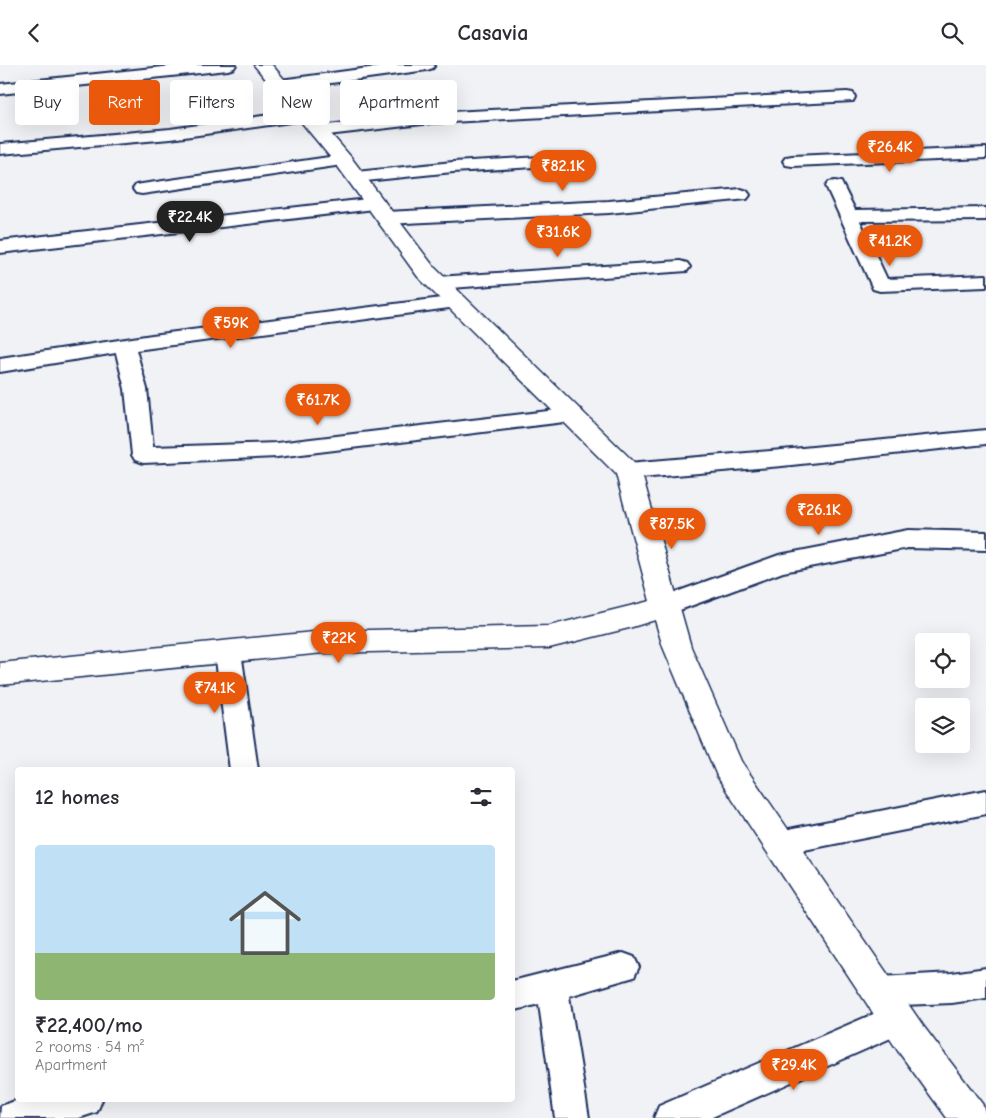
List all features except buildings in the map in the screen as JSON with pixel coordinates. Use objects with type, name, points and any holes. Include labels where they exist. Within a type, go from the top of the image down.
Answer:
[{"type":"street","points":[[0,89],[228,65]]},
{"type":"street","points":[[272,75],[428,65]]},
{"type":"street","points":[[330,122],[847,97]]},
{"type":"street","points":[[0,149],[286,125]]},
{"type":"street","points":[[314,125],[350,169],[426,272],[628,471],[677,647],[728,767],[898,1019],[970,1118]]},
{"type":"street","points":[[792,161],[985,143]]},
{"type":"street","points":[[142,189],[350,169],[453,167],[577,160]]},
{"type":"street","points":[[835,186],[880,285],[986,281]]},
{"type":"street","points":[[0,247],[381,211],[609,207],[741,195]]},
{"type":"street","points":[[849,216],[986,215]]},
{"type":"street","points":[[438,283],[680,267]]},
{"type":"street","points":[[0,365],[125,346],[457,302]]},
{"type":"street","points":[[125,346],[136,389],[143,455],[277,450],[573,415]]},
{"type":"street","points":[[628,471],[782,458],[986,437]]},
{"type":"street","points":[[0,674],[324,642],[550,637],[629,618],[779,564],[908,539],[986,541]]},
{"type":"street","points":[[228,652],[244,767]]},
{"type":"street","points":[[779,843],[986,802]]},
{"type":"street","points":[[515,995],[623,967]]},
{"type":"street","points":[[880,992],[952,988],[986,983]]},
{"type":"street","points":[[552,987],[572,1118]]},
{"type":"street","points":[[671,1118],[898,1019]]},
{"type":"street","points":[[13,1118],[77,1102]]}]
